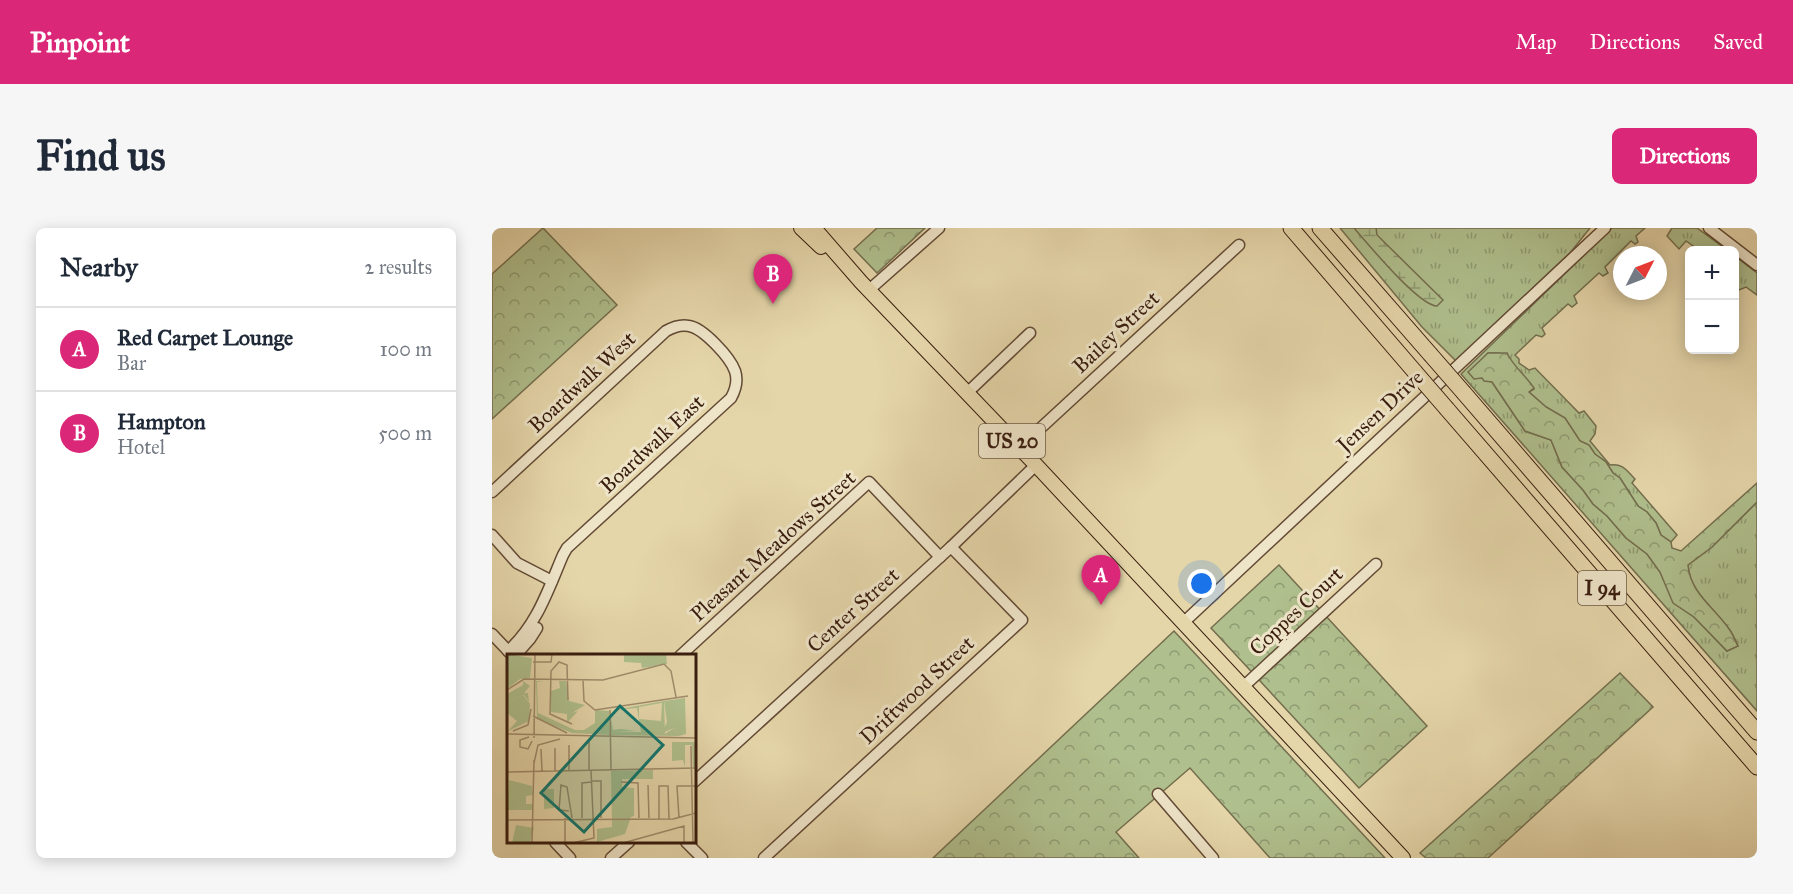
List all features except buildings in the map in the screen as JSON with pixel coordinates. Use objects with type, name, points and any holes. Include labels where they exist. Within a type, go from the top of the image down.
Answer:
[{"type":"highway","name":"I 94","points":[[1291,228],[1757,767]]},
{"type":"highway","name":"I 94","points":[[1320,228],[1757,732]]},
{"type":"highway","points":[[1330,228],[1376,281],[1418,340]]},
{"type":"main road","name":"US 20","points":[[801,228],[865,286]]},
{"type":"main road","name":"US 20","points":[[814,228],[865,286],[1036,465],[1403,858]]},
{"type":"street","points":[[865,286],[939,228]]},
{"type":"street","name":"Jensen Drive","points":[[1183,623],[1605,228]]},
{"type":"street","points":[[1709,228],[1757,265]]},
{"type":"street","name":"Bailey Street","points":[[1019,448],[1239,244]]},
{"type":"street","name":"Boardwalk East","points":[[512,654],[541,609],[562,555],[567,548],[731,398],[735,390],[736,374],[731,362],[703,332],[690,326],[674,327]]},
{"type":"street","name":"Boardwalk West","points":[[492,492],[661,335],[674,327]]},
{"type":"street","points":[[967,393],[1030,333]]},
{"type":"street","name":"Center Street","points":[[696,780],[951,547],[1036,465]]},
{"type":"street","name":"Pleasant Meadows Street","points":[[682,654],[869,482],[940,557]]},
{"type":"street","points":[[492,535],[517,563],[552,580]]},
{"type":"street","name":"Driftwood Street","points":[[764,858],[1022,620],[951,547]]},
{"type":"street","name":"Coppes Court","points":[[1244,687],[1376,564]]},
{"type":"street","points":[[492,634],[512,654]]},
{"type":"street","points":[[1158,794],[1213,858]]},
{"type":"street","points":[[556,843],[570,858]]},
{"type":"street","points":[[611,858],[628,843]]},
{"type":"street","points":[[687,843],[702,858]]},
{"type":"green space","points":[[543,228],[617,305],[492,419],[492,274]]},
{"type":"green space","points":[[877,228],[925,228],[877,273],[854,249]]},
{"type":"green space","points":[[1340,228],[1590,228],[1570,253],[1456,361],[1422,327]]},
{"type":"green space","points":[[1354,228],[1376,228],[1377,235],[1443,300],[1437,306],[1418,296]]},
{"type":"green space","points":[[1612,228],[1645,228],[1636,236],[1638,242],[1635,244],[1631,241],[1626,246],[1613,246],[1613,259],[1605,267],[1608,273],[1603,276],[1599,273],[1574,296],[1577,303],[1572,307],[1568,304],[1542,328],[1545,334],[1542,337],[1536,335],[1515,355],[1519,363],[1529,370],[1535,368],[1579,413],[1584,411],[1596,426],[1595,434],[1590,441],[1610,465],[1622,466],[1635,479],[1632,483],[1677,535],[1671,542],[1661,535],[1656,523],[1647,512],[1638,506],[1620,478],[1613,473],[1606,462],[1595,454],[1589,445],[1580,441],[1565,418],[1546,407],[1529,392],[1534,389],[1499,353],[1488,353],[1482,360],[1482,378],[1492,382],[1525,431],[1551,440],[1562,467],[1593,504],[1626,538],[1647,554],[1660,572],[1674,603],[1694,617],[1727,651],[1738,646],[1729,629],[1693,584],[1688,565],[1712,547],[1757,502],[1757,711],[1461,374]]},
{"type":"green space","points":[[1672,228],[1697,228],[1722,246],[1693,246],[1686,241],[1679,249],[1667,236]]},
{"type":"green space","points":[[1739,259],[1757,273],[1757,295],[1746,287],[1739,290]]},
{"type":"green space","points":[[1488,353],[1507,353],[1534,388],[1529,392],[1546,407],[1565,418],[1580,441],[1589,445],[1595,454],[1606,462],[1613,473],[1620,478],[1638,506],[1647,512],[1656,523],[1661,535],[1671,542],[1672,548],[1681,551],[1757,483],[1757,502],[1712,547],[1688,565],[1693,584],[1732,633],[1738,646],[1727,651],[1694,617],[1673,603],[1660,572],[1647,554],[1626,538],[1593,504],[1562,467],[1551,440],[1525,431],[1492,382],[1484,381],[1482,378],[1474,379],[1468,372]]},
{"type":"green space","points":[[1279,565],[1427,726],[1359,788],[1211,628]]},
{"type":"green space","points":[[1174,631],[1385,858],[1270,858],[1190,768],[1116,832],[1139,858],[933,858]]},
{"type":"green space","points":[[1620,673],[1653,707],[1488,858],[1426,858],[1420,853]]},
{"type":"place","name":"Hampton","points":[[773,304]]},
{"type":"place","name":"Red Carpet Lounge","points":[[1101,605]]}]
